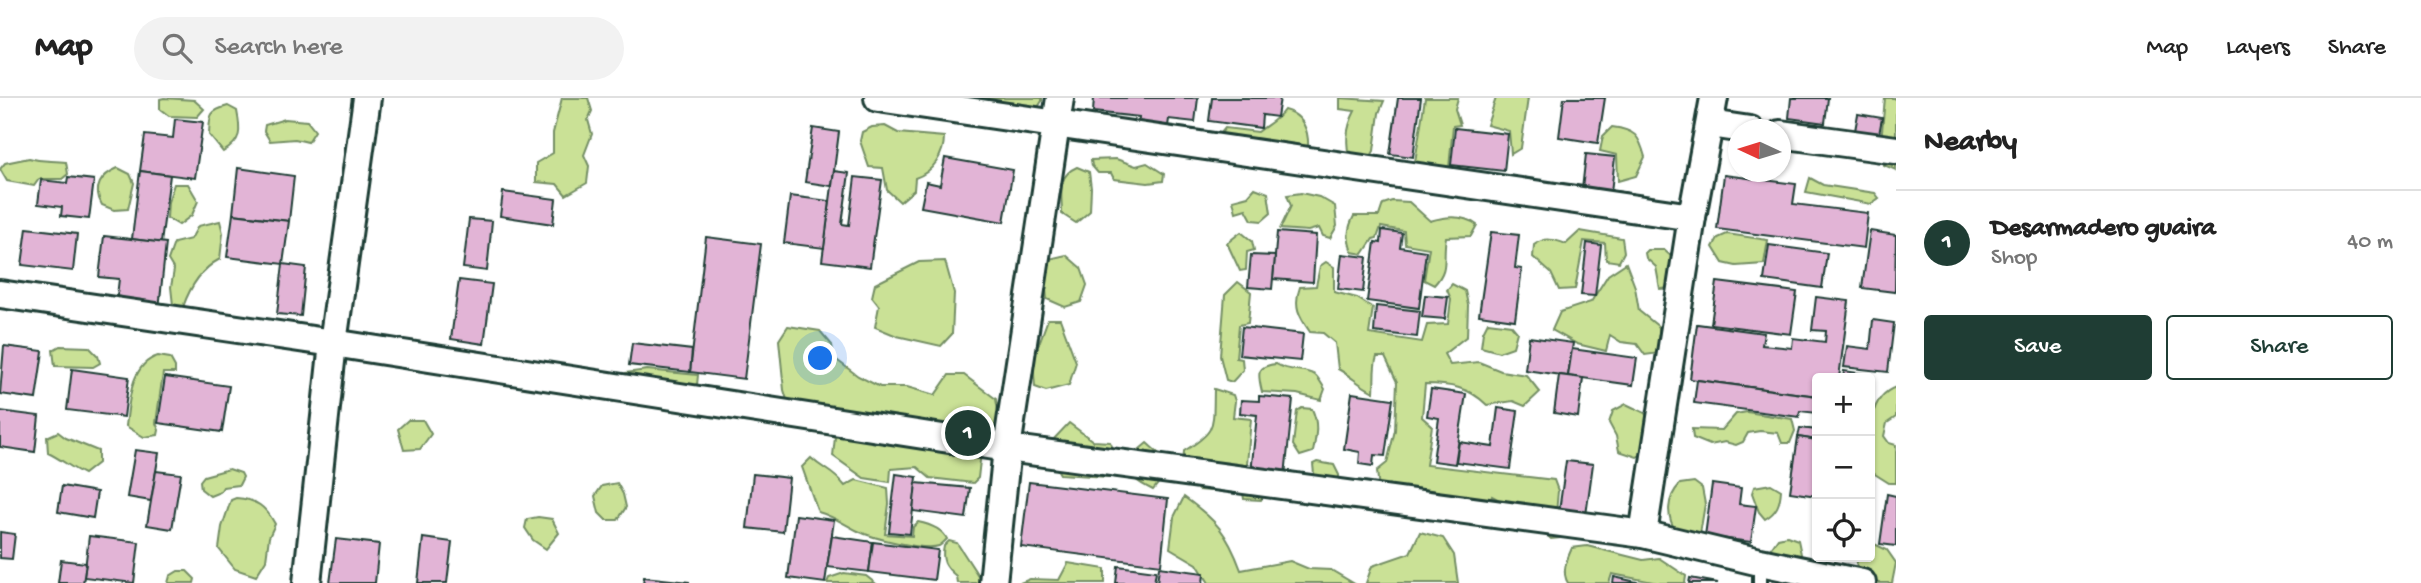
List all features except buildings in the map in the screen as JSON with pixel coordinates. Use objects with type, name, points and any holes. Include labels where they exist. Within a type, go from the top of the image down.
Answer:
[{"type":"street","points":[[307,583],[333,343],[367,98]]},
{"type":"street","points":[[878,98],[1692,217]]},
{"type":"street","points":[[993,583],[1007,448],[1060,98]]},
{"type":"street","points":[[1643,534],[1692,217],[1712,111],[1728,119]]},
{"type":"street","points":[[1791,136],[1896,150]]},
{"type":"street","points":[[0,294],[1007,448],[1643,534],[1760,573],[1862,583]]},
{"type":"green space","points":[[562,98],[588,98],[592,111],[588,120],[592,134],[584,155],[589,166],[587,183],[566,195],[557,184],[536,182],[536,163],[553,153],[553,133]]},
{"type":"green space","points":[[952,98],[1042,98],[1042,101],[1036,110]]},
{"type":"green space","points":[[1340,98],[1384,101],[1379,113],[1374,151],[1364,168],[1350,163],[1347,137],[1355,111],[1340,109]]},
{"type":"green space","points":[[1425,98],[1458,98],[1455,109],[1460,125],[1453,126],[1449,168],[1462,175],[1486,180],[1522,178],[1545,185],[1541,198],[1532,197],[1523,191],[1505,198],[1499,189],[1482,187],[1476,193],[1462,193],[1443,185],[1403,179],[1400,161],[1415,162]]},
{"type":"green space","points":[[1496,98],[1528,98],[1521,148],[1511,154],[1509,131],[1487,125]]},
{"type":"green space","points":[[1885,98],[1896,100],[1896,170],[1884,165],[1880,153]]},
{"type":"green space","points":[[160,99],[194,100],[204,109],[197,117],[169,116],[160,109]]},
{"type":"green space","points":[[228,106],[237,111],[239,135],[234,144],[223,152],[209,135],[210,123],[213,112]]},
{"type":"green space","points":[[1284,110],[1300,119],[1307,134],[1306,169],[1285,172],[1273,158],[1216,139],[1225,128],[1258,132]]},
{"type":"green space","points":[[285,119],[307,121],[315,131],[308,142],[295,139],[270,141],[264,131],[265,125]]},
{"type":"green space","points":[[885,126],[898,133],[944,137],[936,162],[927,172],[915,178],[914,190],[900,202],[887,190],[883,168],[869,167],[860,141],[862,132],[872,127]]},
{"type":"green space","points":[[1612,127],[1631,132],[1641,143],[1645,157],[1636,176],[1618,181],[1617,155],[1600,151],[1603,136]]},
{"type":"green space","points":[[29,158],[66,162],[68,174],[62,179],[39,179],[34,186],[7,181],[0,169],[5,163]]},
{"type":"green space","points":[[1116,159],[1136,166],[1147,163],[1164,174],[1163,181],[1148,183],[1114,179],[1111,173],[1098,173],[1091,160]]},
{"type":"green space","points":[[1077,167],[1089,172],[1091,188],[1090,211],[1076,223],[1062,214],[1061,193],[1066,175]]},
{"type":"green space","points":[[118,168],[130,174],[134,183],[128,209],[114,210],[102,205],[99,199],[98,188],[103,178]]},
{"type":"green space","points":[[1810,178],[1823,185],[1875,193],[1879,198],[1871,204],[1806,192]]},
{"type":"green space","points":[[174,184],[188,184],[198,201],[192,215],[179,225],[167,218],[168,202]]},
{"type":"green space","points":[[1255,188],[1268,193],[1271,213],[1262,221],[1252,220],[1246,209],[1236,212],[1233,200],[1248,196]]},
{"type":"green space","points":[[1301,193],[1319,197],[1335,206],[1337,226],[1330,238],[1323,236],[1319,228],[1308,231],[1280,229],[1291,206],[1287,195]]},
{"type":"green space","points":[[1392,201],[1409,202],[1430,221],[1455,217],[1477,225],[1471,236],[1446,237],[1444,268],[1434,285],[1424,280],[1429,248],[1405,244],[1404,231],[1381,227],[1377,238],[1373,239],[1363,254],[1352,252],[1348,234],[1354,216],[1379,216],[1383,204]]},
{"type":"green space","points":[[220,221],[223,233],[220,259],[197,279],[183,307],[173,305],[171,287],[174,270],[168,260],[174,243],[191,239],[198,226]]},
{"type":"green space","points":[[1580,231],[1622,238],[1624,252],[1619,262],[1606,260],[1605,243],[1584,241],[1575,289],[1559,290],[1551,273],[1533,257],[1534,245],[1550,240],[1566,244]]},
{"type":"green space","points":[[1241,232],[1252,241],[1254,250],[1247,252],[1246,270],[1240,271],[1227,243]]},
{"type":"green space","points":[[1727,234],[1768,240],[1764,264],[1736,266],[1723,263],[1713,247],[1718,238]]},
{"type":"green space","points":[[1648,250],[1664,250],[1672,257],[1681,279],[1674,288],[1660,289],[1656,267],[1646,258],[1645,253]]},
{"type":"green space","points":[[1066,255],[1081,268],[1087,285],[1081,302],[1065,307],[1047,299],[1045,281],[1049,259]]},
{"type":"green space","points":[[945,261],[954,293],[952,334],[941,346],[897,336],[875,327],[879,306],[872,297],[875,284],[919,262]]},
{"type":"green space","points":[[1326,262],[1334,267],[1334,292],[1357,298],[1373,308],[1369,334],[1422,342],[1427,325],[1448,324],[1451,299],[1447,290],[1452,284],[1465,291],[1468,305],[1467,336],[1444,354],[1450,365],[1479,362],[1501,371],[1526,375],[1540,392],[1525,406],[1513,401],[1487,405],[1473,394],[1458,388],[1425,384],[1422,417],[1432,426],[1426,465],[1554,480],[1558,491],[1556,513],[1571,527],[1560,538],[1551,539],[1532,521],[1524,505],[1505,503],[1492,496],[1487,513],[1379,489],[1377,471],[1387,463],[1395,430],[1397,382],[1385,357],[1377,357],[1374,392],[1364,387],[1338,369],[1335,343],[1323,333],[1310,332],[1303,321],[1297,305],[1300,287],[1316,286],[1320,266]]},
{"type":"green space","points":[[1626,263],[1635,287],[1639,311],[1659,327],[1660,353],[1645,355],[1637,344],[1621,342],[1610,335],[1606,351],[1577,344],[1552,330],[1560,312],[1591,302],[1608,275]]},
{"type":"green space","points":[[1238,282],[1251,292],[1248,323],[1239,325],[1236,358],[1242,359],[1243,370],[1232,382],[1226,380],[1220,356],[1225,295]]},
{"type":"green space","points":[[1048,319],[1060,319],[1076,362],[1069,385],[1046,391],[1035,387],[1033,360]]},
{"type":"green space","points":[[1488,322],[1511,325],[1517,332],[1513,347],[1499,352],[1481,347],[1483,332]]},
{"type":"green space","points":[[788,326],[820,331],[832,345],[834,358],[858,376],[880,387],[907,387],[935,395],[949,375],[964,375],[996,399],[1001,427],[981,452],[978,478],[973,483],[930,478],[917,467],[891,469],[890,482],[864,478],[833,456],[835,437],[794,423],[784,390],[779,340]]},
{"type":"green space","points":[[60,346],[89,347],[98,356],[100,363],[93,367],[55,366],[53,350]]},
{"type":"green space","points":[[158,356],[170,358],[175,373],[163,373],[156,423],[158,435],[144,437],[126,426],[130,396],[136,376],[142,367]]},
{"type":"green space","points":[[1276,364],[1315,375],[1325,389],[1321,400],[1297,394],[1262,392],[1261,369]]},
{"type":"green space","points":[[647,370],[698,375],[697,385],[671,397],[659,408],[625,400],[619,388],[626,373]]},
{"type":"green space","points":[[1896,387],[1896,417],[1887,423],[1884,436],[1889,443],[1896,445],[1896,483],[1889,483],[1875,474],[1875,408],[1886,393]]},
{"type":"green space","points":[[1214,389],[1233,395],[1233,417],[1251,419],[1246,475],[1272,483],[1261,500],[1244,499],[1241,482],[1224,472],[1211,491],[1198,490],[1183,469],[1184,451],[1208,433],[1211,427]]},
{"type":"green space","points":[[1626,404],[1645,413],[1652,427],[1645,452],[1637,457],[1619,451],[1616,436],[1609,423],[1613,411]]},
{"type":"green space","points":[[1302,408],[1312,409],[1316,430],[1313,452],[1300,456],[1293,445],[1297,411]]},
{"type":"green space","points":[[1747,412],[1792,419],[1795,431],[1790,443],[1782,443],[1778,433],[1760,431],[1748,433],[1743,442],[1736,445],[1725,442],[1710,445],[1693,438],[1692,429],[1722,430],[1736,414]]},
{"type":"green space","points":[[408,420],[423,420],[431,434],[420,449],[404,450],[398,429]]},
{"type":"green space","points":[[1069,423],[1093,441],[1110,442],[1122,468],[1108,477],[1060,474],[1051,459],[1052,441]]},
{"type":"green space","points":[[58,432],[98,451],[98,463],[84,474],[48,453],[47,437]]},
{"type":"green space","points":[[1147,443],[1166,460],[1169,470],[1153,490],[1135,479],[1129,471],[1127,460]]},
{"type":"green space","points":[[811,458],[845,486],[856,480],[888,488],[885,534],[912,536],[913,527],[918,522],[938,530],[947,539],[939,546],[932,547],[898,543],[865,534],[818,512],[802,467]]},
{"type":"green space","points":[[1317,462],[1334,465],[1339,475],[1339,493],[1315,484],[1313,464]]},
{"type":"green space","points":[[229,469],[241,473],[243,477],[239,485],[223,487],[220,492],[210,496],[201,489],[200,481],[204,476]]},
{"type":"green space","points":[[1694,482],[1702,488],[1705,504],[1699,540],[1677,533],[1669,514],[1675,490],[1680,484]]},
{"type":"green space","points":[[617,483],[626,507],[618,520],[606,520],[599,513],[595,496],[602,486]]},
{"type":"green space","points":[[1771,484],[1781,490],[1780,499],[1775,510],[1765,519],[1759,512],[1752,493],[1754,487]]},
{"type":"green space","points":[[1184,497],[1219,528],[1231,546],[1241,570],[1290,561],[1309,569],[1331,570],[1353,583],[1209,583],[1197,564],[1170,548],[1174,517]]},
{"type":"green space","points":[[236,498],[260,505],[275,524],[269,537],[266,560],[256,576],[235,569],[219,549],[222,527],[231,500]]},
{"type":"green space","points":[[527,519],[552,519],[559,533],[546,549],[533,540],[525,528]]},
{"type":"green space","points":[[1420,532],[1443,538],[1454,555],[1458,583],[1366,583],[1372,566],[1410,553]]},
{"type":"green space","points":[[1787,536],[1798,540],[1801,554],[1793,570],[1768,552],[1778,538]]},
{"type":"green space","points":[[949,541],[957,543],[979,577],[978,583],[957,583],[956,576],[947,566],[943,555],[944,546]]},
{"type":"green space","points":[[1875,544],[1887,550],[1896,563],[1892,583],[1864,583],[1856,576],[1857,562],[1875,562]]},
{"type":"green space","points":[[1587,546],[1643,560],[1659,558],[1686,576],[1685,583],[1658,583],[1612,574],[1609,583],[1568,583],[1565,570],[1572,548]]},
{"type":"green space","points":[[1068,563],[1105,569],[1105,583],[1020,583],[1030,579],[1059,580]]},
{"type":"green space","points":[[178,571],[187,571],[195,579],[194,583],[168,583],[170,576]]},
{"type":"green space","points":[[844,573],[866,576],[875,583],[827,583],[829,578]]},
{"type":"place","name":"Desarmadero guaira","points":[[968,433]]}]
